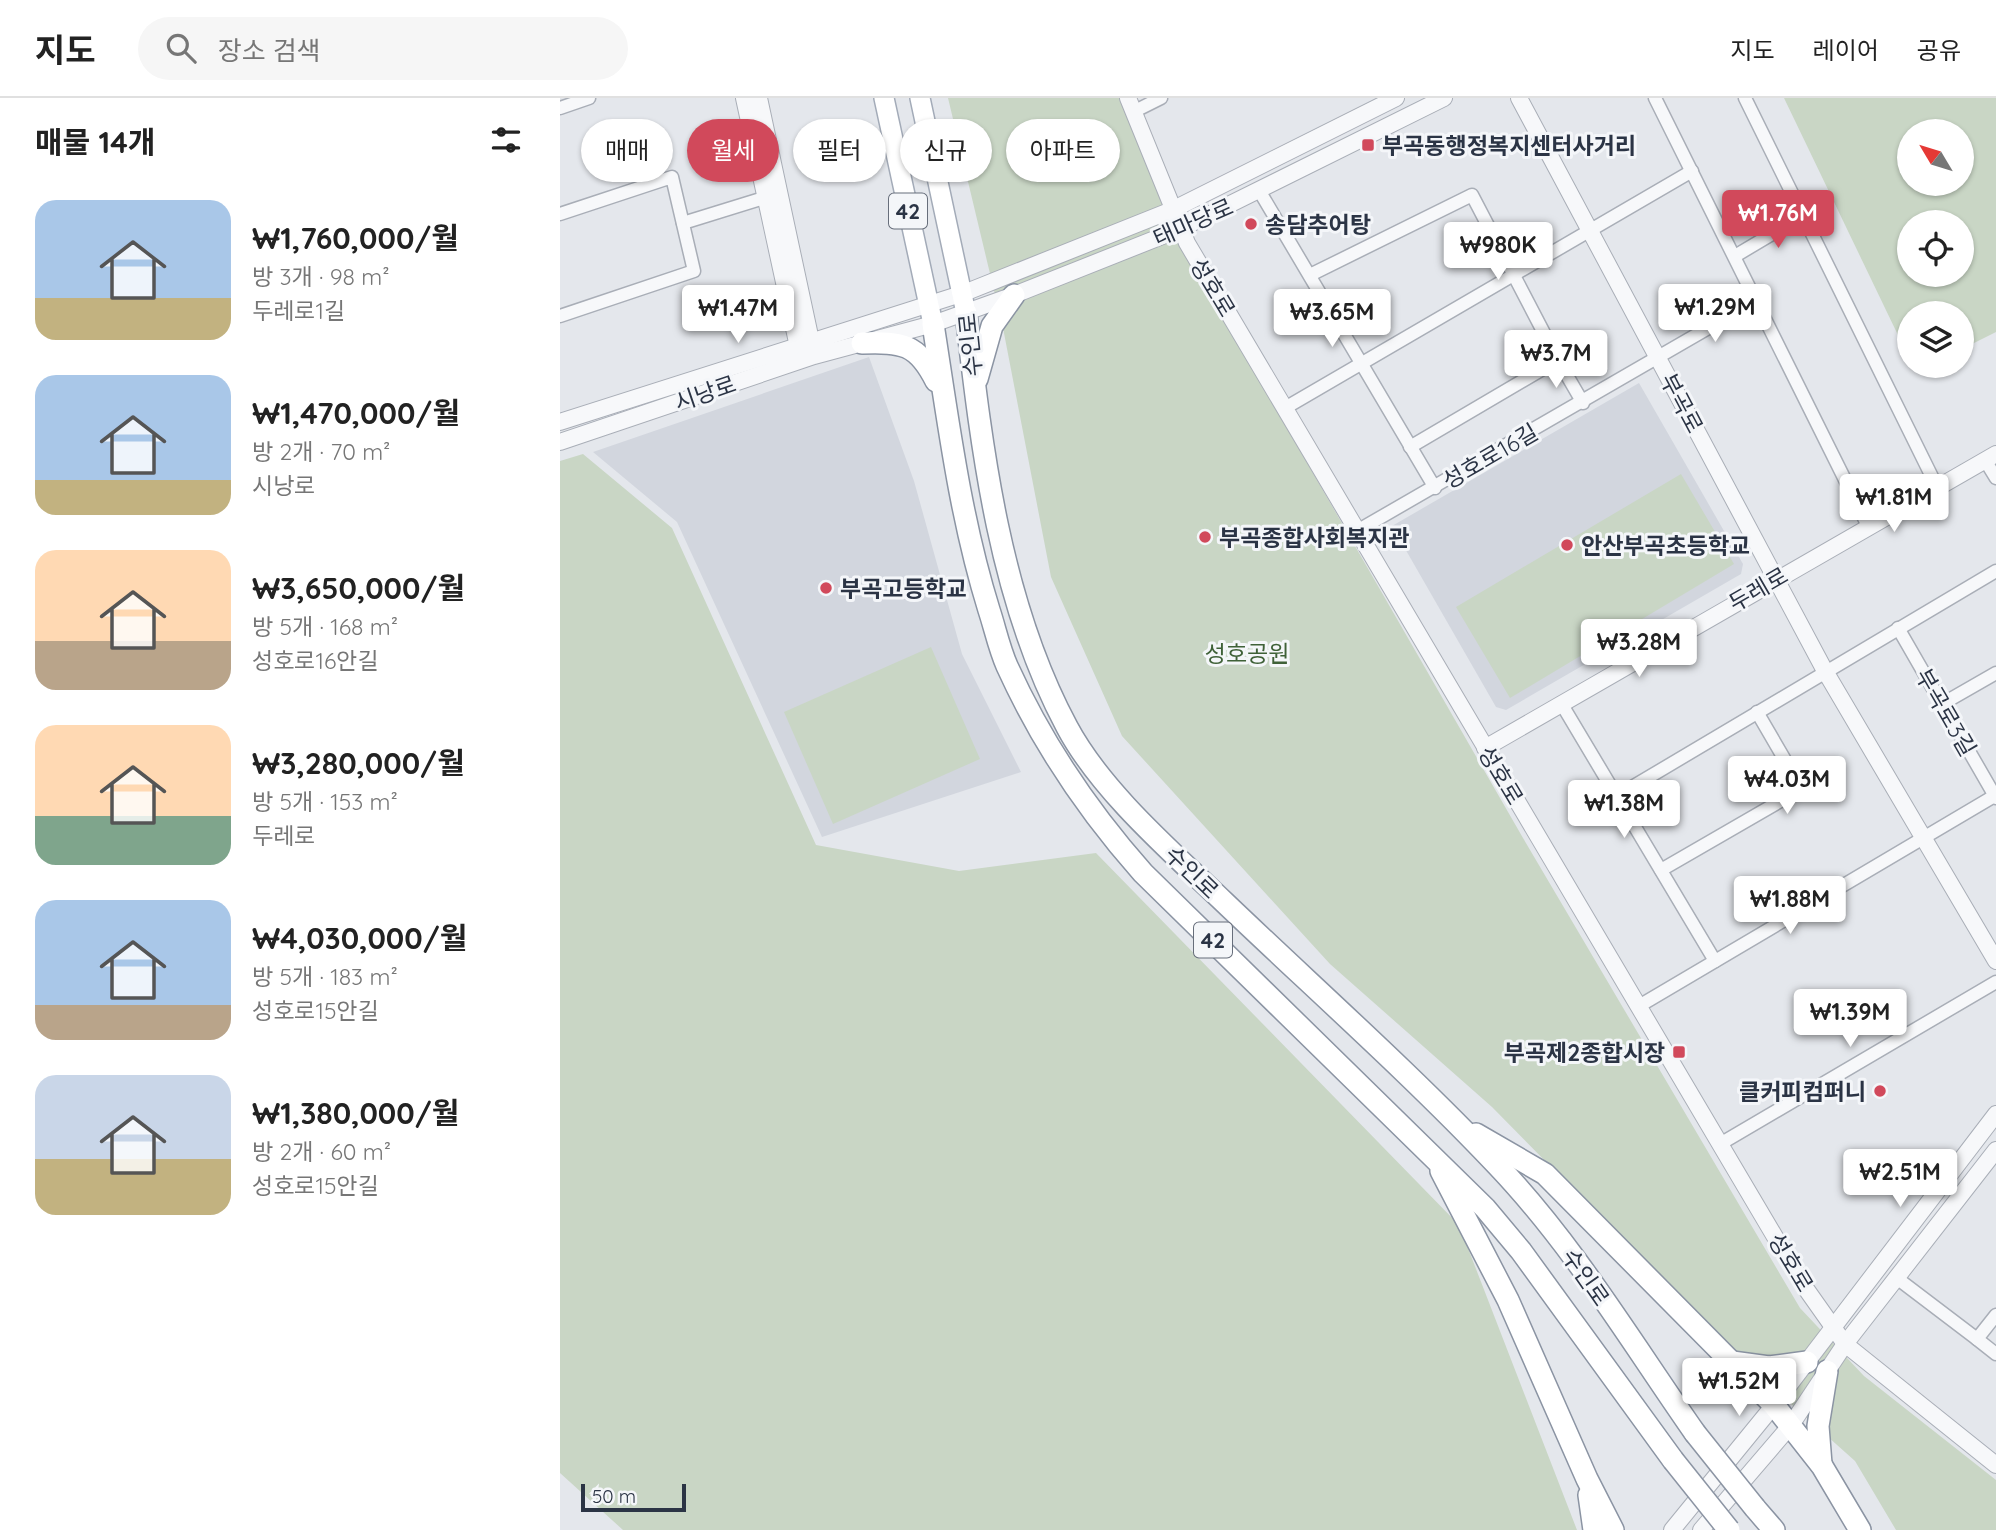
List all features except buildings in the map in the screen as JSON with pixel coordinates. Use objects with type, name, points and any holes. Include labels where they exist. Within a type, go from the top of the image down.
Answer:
[{"type":"highway","points":[[975,388],[992,326],[1014,295]]},
{"type":"highway","name":"수인로","points":[[965,303],[990,480],[1012,582],[1036,663],[1069,731],[1144,826],[1451,1119],[1541,1214],[1695,1433],[1774,1530]]},
{"type":"highway","name":"수인로","points":[[930,315],[960,494],[981,585],[1006,663],[1052,754],[1103,828],[1143,873],[1432,1153],[1485,1208],[1521,1251],[1673,1460],[1729,1530]]},
{"type":"highway","points":[[862,343],[894,343],[911,349],[925,360],[945,399]]},
{"type":"highway","points":[[1451,1119],[1545,1174],[1774,1405],[1822,1466],[1860,1530]]},
{"type":"highway","points":[[1432,1153],[1507,1300],[1587,1479],[1613,1530]]},
{"type":"highway","points":[[1732,1362],[1769,1367],[1807,1362]]},
{"type":"highway","points":[[1822,1466],[1818,1426],[1827,1371]]},
{"type":"highway","points":[[1587,1479],[1594,1530]]},
{"type":"main road","name":"수인로","points":[[884,98],[930,315]]},
{"type":"main road","name":"수인로","points":[[920,98],[965,303]]},
{"type":"street","points":[[560,108],[589,98]]},
{"type":"street","points":[[744,98],[764,198],[806,350]]},
{"type":"street","points":[[759,98],[806,350]]},
{"type":"street","points":[[1130,105],[1161,98]]},
{"type":"street","name":"태마당로","points":[[930,315],[965,303],[1172,209],[1396,98]]},
{"type":"street","name":"태마당로","points":[[965,303],[1014,295],[1180,229],[1260,192],[1444,98]]},
{"type":"street","name":"부곡로","points":[[1519,98],[1825,671],[1996,961]]},
{"type":"street","points":[[1656,98],[1869,528]]},
{"type":"street","points":[[1745,98],[1937,488]]},
{"type":"street","name":"성호로","points":[[1130,105],[1180,229],[1804,1286],[1845,1344],[1996,1465]]},
{"type":"street","points":[[1285,408],[1692,171]]},
{"type":"street","points":[[560,214],[671,177],[694,271],[560,316]]},
{"type":"street","points":[[1260,192],[1435,488]]},
{"type":"street","points":[[1310,275],[1472,195],[1583,403]]},
{"type":"street","points":[[683,223],[764,198]]},
{"type":"street","points":[[1735,256],[1804,215]]},
{"type":"street","name":"성호로16길","points":[[1357,531],[1755,302]]},
{"type":"street","name":"시낭로","points":[[560,422],[930,315]]},
{"type":"street","name":"시낭로","points":[[560,442],[806,350],[862,343],[930,315]]},
{"type":"street","points":[[1410,447],[1558,360]]},
{"type":"street","points":[[1991,457],[1996,478]]},
{"type":"street","name":"두레로","points":[[1485,748],[1991,457]]},
{"type":"street","points":[[1617,796],[1996,571]]},
{"type":"street","name":"부곡로3길","points":[[1639,1006],[1996,796],[1898,628]]},
{"type":"street","points":[[1942,704],[1996,673]]},
{"type":"street","points":[[1561,703],[1715,961]]},
{"type":"street","points":[[1661,870],[1796,792],[1796,779],[1757,712]]},
{"type":"street","points":[[1720,1144],[1996,982]]},
{"type":"street","points":[[1672,1530],[1774,1405],[1996,1114]]},
{"type":"street","points":[[1701,1530],[1791,1425],[1845,1344],[1996,1150]]},
{"type":"street","points":[[1898,1279],[1996,1354]]},
{"type":"street","points":[[1977,1339],[1996,1315]]},
{"type":"shaded area","name":"부곡고등학교","points":[[869,357],[914,481],[962,654],[1021,772],[822,837],[677,522],[593,452]]},
{"type":"shaded area","name":"안산부곡초등학교","points":[[1639,383],[1743,564],[1741,574],[1506,710],[1496,707],[1392,526]]},
{"type":"green space","name":"성호공원","points":[[948,98],[1121,98],[1183,247],[1523,838],[1800,1308],[1864,1376],[1996,1480],[1996,1530],[1896,1530],[1855,1461],[1734,1353],[1492,1107],[1330,964],[1122,736],[1051,577],[1003,328],[968,182],[992,182],[992,119],[953,119]]},
{"type":"green space","points":[[1784,98],[1996,98],[1996,332],[1974,343],[1974,301],[1897,301],[1897,333]]},
{"type":"green space","points":[[583,454],[672,528],[816,845],[959,871],[1096,853],[1459,1225],[1577,1530],[623,1530],[560,1473],[560,461]]},
{"type":"green space","points":[[1681,474],[1734,564],[1510,698],[1456,607]]},
{"type":"green space","points":[[931,647],[980,759],[833,824],[784,712]]},
{"type":"place","name":"부곡동행정복지센터사거리","points":[[1368,145]]},
{"type":"place","name":"송담추어탕","points":[[1251,224]]},
{"type":"place","name":"부곡종합사회복지관","points":[[1205,537]]},
{"type":"place","name":"안산부곡초등학교","points":[[1567,545]]},
{"type":"place","name":"부곡고등학교","points":[[826,588]]},
{"type":"place","name":"부곡제2종합시장","points":[[1679,1052]]},
{"type":"place","name":"클커피컴퍼니","points":[[1880,1091]]}]
